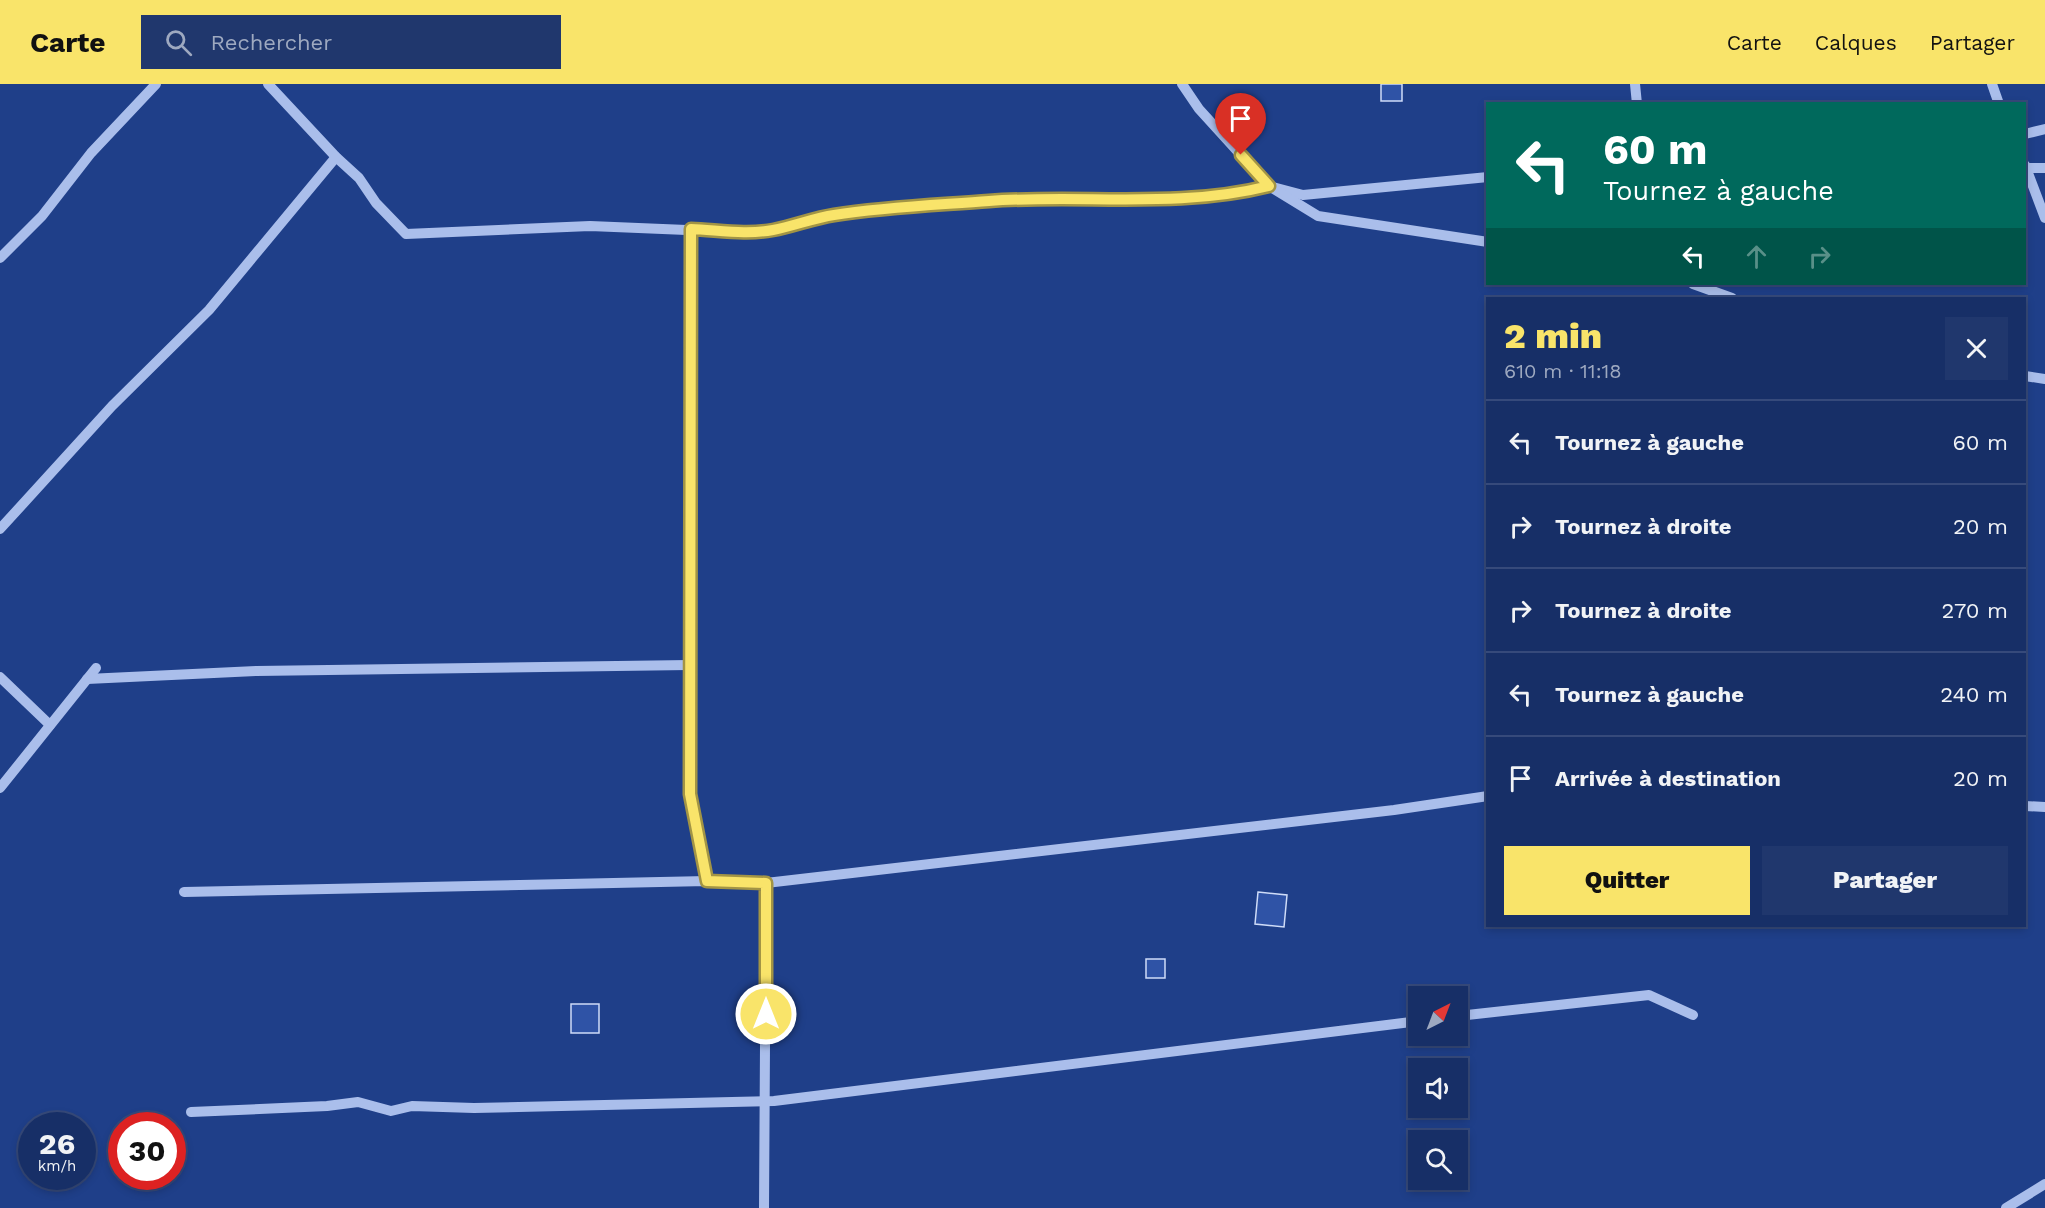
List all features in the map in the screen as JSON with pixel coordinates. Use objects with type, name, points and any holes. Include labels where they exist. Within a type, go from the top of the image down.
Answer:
[{"type":"street","points":[[0,258],[42,216],[92,153],[156,84]]},
{"type":"street","points":[[268,84],[336,157],[360,178],[376,203],[405,234],[590,226],[735,232],[771,231],[833,215],[992,201],[1202,196],[1241,193],[1269,186],[1303,195],[1486,177]]},
{"type":"street","points":[[1182,84],[1198,108],[1269,186],[1318,216],[1486,242]]},
{"type":"street","points":[[1635,84],[1637,102]]},
{"type":"street","points":[[1992,84],[1998,102]]},
{"type":"street","points":[[2026,134],[2045,129]]},
{"type":"street","points":[[0,529],[112,406],[209,310],[336,157]]},
{"type":"street","points":[[2045,168],[2026,167],[2045,218]]},
{"type":"street","points":[[691,229],[690,794],[707,881]]},
{"type":"street","points":[[1696,285],[1729,297]]},
{"type":"street","points":[[2026,376],[2045,379]]},
{"type":"street","points":[[87,679],[256,671],[689,665]]},
{"type":"street","points":[[0,788],[96,668]]},
{"type":"street","points":[[0,677],[50,725]]},
{"type":"street","points":[[184,892],[707,881],[766,883],[1382,812],[1486,796]]},
{"type":"street","points":[[2026,806],[2045,807]]},
{"type":"street","points":[[764,1208],[766,883]]},
{"type":"street","points":[[1468,1015],[1650,995],[1693,1015]]},
{"type":"street","points":[[191,1112],[327,1107],[358,1102],[391,1111],[412,1106],[474,1108],[765,1101],[1408,1022]]},
{"type":"street","points":[[2006,1208],[2045,1185]]},
{"type":"building","points":[[1381,84],[1402,84],[1402,101],[1381,101]]},
{"type":"building","points":[[1258,892],[1287,895],[1284,927],[1255,924]]},
{"type":"building","points":[[1146,959],[1165,959],[1165,978],[1146,978]]},
{"type":"building","points":[[571,1004],[599,1004],[599,1033],[571,1033]]},
{"type":"route","points":[[766,1014],[766,883],[707,881],[690,794],[691,229],[735,232],[771,231],[833,215],[875,211],[992,201],[1135,199],[1241,193],[1269,186],[1241,155]]}]
